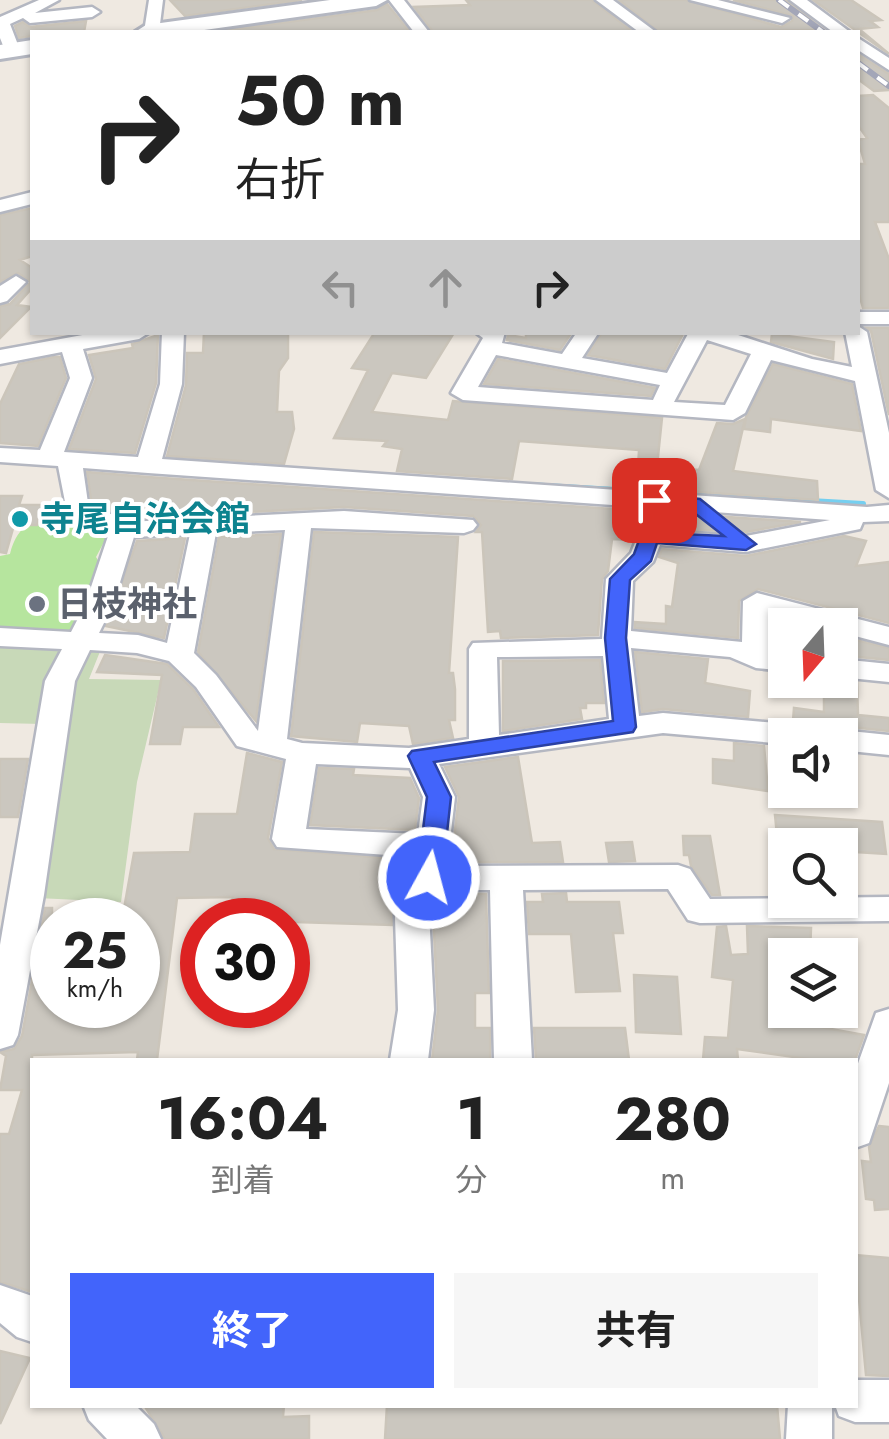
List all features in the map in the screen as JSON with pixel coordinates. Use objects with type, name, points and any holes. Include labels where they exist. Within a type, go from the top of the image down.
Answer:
[{"type":"street","points":[[10,17],[52,0]]},
{"type":"street","points":[[150,30],[156,0]]},
{"type":"street","points":[[180,30],[376,0]]},
{"type":"street","points":[[396,0],[420,30]]},
{"type":"street","points":[[603,0],[645,30]]},
{"type":"street","points":[[697,0],[782,18]]},
{"type":"street","points":[[797,0],[839,30]]},
{"type":"street","points":[[10,17],[92,12]]},
{"type":"street","points":[[10,17],[15,50]]},
{"type":"street","points":[[860,45],[889,65]]},
{"type":"street","points":[[0,206],[30,198]]},
{"type":"street","points":[[860,318],[889,318]]},
{"type":"street","points":[[0,357],[42,342],[72,345],[123,335]]},
{"type":"street","points":[[148,466],[170,384],[173,335]]},
{"type":"street","points":[[568,362],[586,335]]},
{"type":"street","points":[[660,406],[700,335]]},
{"type":"street","points":[[712,335],[808,365],[865,376]]},
{"type":"street","points":[[857,335],[889,490]]},
{"type":"street","points":[[674,381],[568,362],[488,340],[462,393],[733,414],[764,351]]},
{"type":"street","points":[[72,345],[81,378],[59,460],[76,507],[123,530],[344,519],[464,525]]},
{"type":"street","points":[[0,455],[878,514]]},
{"type":"street","points":[[694,503],[746,544]]},
{"type":"street","points":[[625,727],[616,643],[620,579],[644,556],[649,536],[746,544],[854,524],[878,514]]},
{"type":"street","points":[[299,521],[287,750],[288,839],[431,862],[506,879],[627,874],[678,877],[700,911],[889,909]]},
{"type":"street","points":[[179,656],[204,524]]},
{"type":"street","points":[[0,1035],[14,895],[60,681],[99,604],[123,530]]},
{"type":"street","points":[[768,651],[757,600],[786,608]]},
{"type":"street","points":[[858,628],[889,636]]},
{"type":"street","points":[[0,637],[138,644],[179,656],[206,681],[248,738],[287,750],[420,756],[663,723],[768,732]]},
{"type":"street","points":[[484,746],[480,652],[484,649],[616,643],[736,648],[768,659]]},
{"type":"street","points":[[858,670],[889,673]]},
{"type":"street","points":[[858,742],[889,745]]},
{"type":"street","points":[[410,1058],[416,1010],[411,886],[431,862],[439,797],[420,756]]},
{"type":"street","points":[[506,879],[512,1058]]},
{"type":"street","points":[[858,1122],[889,1023]]},
{"type":"street","points":[[0,1304],[18,1310],[30,1321]]},
{"type":"street","points":[[858,1401],[889,1401]]},
{"type":"street","points":[[109,1408],[138,1439]]},
{"type":"street","points":[[809,1439],[810,1408]]},
{"type":"green space","points":[[65,509],[111,529],[96,557],[102,567],[94,592],[84,600],[89,607],[74,631],[32,629],[0,634],[0,556],[10,554],[17,536],[29,523]]},
{"type":"green space","points":[[0,641],[72,644],[42,724],[0,723]]},
{"type":"green space","points":[[103,644],[89,679],[161,680],[137,782],[122,898],[37,898],[81,647]]},
{"type":"building","points":[[170,0],[302,0],[185,16]]},
{"type":"building","points":[[466,0],[592,0],[630,30],[431,30],[414,7],[470,5]]},
{"type":"building","points":[[619,0],[686,0],[781,27],[792,21],[793,16],[733,0],[786,0],[824,30],[656,30]]},
{"type":"building","points":[[813,0],[851,0],[881,20],[870,21],[878,27],[859,29],[889,54]]},
{"type":"building","points":[[387,4],[408,30],[229,30],[377,10]]},
{"type":"building","points":[[86,21],[84,30],[30,30],[30,36],[19,38],[15,26],[23,22],[30,27]]},
{"type":"building","points":[[860,55],[889,74],[889,90],[874,91],[860,80]]},
{"type":"building","points":[[873,95],[889,108],[889,222],[875,222],[889,259],[889,308],[863,308],[860,297],[860,164],[865,164],[860,140],[867,138],[860,128],[860,96]]},
{"type":"building","points":[[30,208],[30,257],[20,260],[30,267],[30,282],[18,273],[0,282],[0,215]]},
{"type":"building","points":[[30,282],[30,290],[17,305],[30,308],[0,338],[0,306],[10,304]]},
{"type":"building","points":[[867,328],[889,328],[889,415],[871,331]]},
{"type":"building","points":[[158,335],[156,383],[135,453],[69,449],[96,379],[89,355],[133,348],[132,344]]},
{"type":"building","points":[[204,335],[288,335],[288,358],[279,371],[277,412],[292,412],[294,429],[284,464],[167,456],[186,385],[187,353],[203,353]]},
{"type":"building","points":[[373,335],[452,336],[426,378],[392,373],[372,412],[448,420],[453,401],[662,418],[657,466],[699,470],[717,423],[733,424],[745,419],[733,471],[817,481],[818,500],[637,488],[639,450],[519,441],[512,479],[397,471],[402,449],[383,446],[387,441],[334,438],[368,370],[352,368]]},
{"type":"building","points":[[508,335],[570,335],[560,350],[507,340]]},
{"type":"building","points":[[600,335],[682,335],[665,369],[588,355]]},
{"type":"building","points":[[772,335],[780,335],[834,342],[833,359],[771,342]]},
{"type":"building","points":[[60,357],[66,378],[38,446],[0,443],[0,404],[19,364]]},
{"type":"building","points":[[498,359],[655,388],[651,396],[484,384]]},
{"type":"building","points":[[773,364],[852,384],[861,431],[771,419],[770,432],[744,429],[746,417]]},
{"type":"building","points":[[87,472],[801,522],[746,532],[638,527],[632,540],[612,539],[608,571],[602,579],[598,635],[501,638],[500,631],[488,632],[482,532],[476,532],[481,525],[473,516],[344,507],[133,518],[133,512],[115,512],[91,500]]},
{"type":"building","name":"寺尾自治会館","points":[[0,496],[22,496],[19,505],[44,505],[37,525],[14,525],[6,553],[0,552]]},
{"type":"building","points":[[314,532],[458,537],[449,673],[453,673],[455,689],[455,720],[449,720],[453,738],[413,744],[409,726],[360,723],[357,742],[291,736]]},
{"type":"building","points":[[281,534],[256,721],[198,652],[219,537]]},
{"type":"building","points":[[844,536],[866,541],[856,566],[889,562],[889,623],[858,615],[858,608],[831,608],[758,589],[739,601],[738,638],[635,628],[635,622],[666,624],[666,606],[672,607],[678,563],[659,557],[662,549],[746,556]]},
{"type":"building","points":[[185,538],[164,638],[106,626],[137,541]]},
{"type":"building","points":[[858,640],[889,648],[889,660],[858,657]]},
{"type":"building","points":[[635,652],[708,659],[705,683],[750,691],[748,717],[663,709],[642,712]]},
{"type":"building","points":[[105,655],[167,664],[193,689],[219,727],[183,727],[180,744],[150,744],[162,675],[97,672]]},
{"type":"building","points":[[600,660],[604,703],[586,703],[586,708],[580,708],[582,719],[503,731],[503,661]]},
{"type":"building","points":[[824,698],[857,698],[858,715],[889,718],[889,731],[858,728],[858,718],[793,718],[794,708],[824,712]]},
{"type":"building","points":[[734,743],[764,746],[768,791],[713,783],[713,759],[734,761]]},
{"type":"building","points":[[247,753],[282,762],[268,838],[274,849],[411,860],[410,869],[397,875],[391,884],[392,925],[310,922],[310,898],[177,898],[157,1058],[137,1058],[138,1052],[30,1058],[30,1291],[0,1282],[0,1134],[9,1134],[22,1090],[0,1090],[6,1056],[0,1052],[14,1049],[22,1036],[30,991],[30,1028],[160,1028],[160,898],[126,898],[134,853],[190,852],[195,814],[237,814]]},
{"type":"building","points":[[518,757],[532,843],[560,842],[563,862],[451,862],[459,797],[445,767]]},
{"type":"building","points":[[0,759],[28,759],[18,817],[0,817]]},
{"type":"building","points":[[319,768],[354,769],[353,775],[410,778],[419,798],[415,830],[310,825]]},
{"type":"building","points":[[775,815],[882,822],[886,854],[858,852],[858,828],[776,828]]},
{"type":"building","points":[[683,836],[710,836],[720,895],[712,895],[691,866],[689,855],[684,855]]},
{"type":"building","points":[[632,842],[635,861],[609,862],[606,843]]},
{"type":"building","points":[[566,893],[567,902],[619,902],[623,933],[613,933],[620,991],[576,992],[571,934],[529,934],[527,902],[543,902],[542,894]]},
{"type":"building","points":[[432,894],[486,894],[489,993],[475,993],[475,1028],[490,1028],[490,1058],[432,1058],[438,1010]]},
{"type":"building","points":[[726,926],[731,955],[748,954],[747,926],[811,928],[811,938],[768,938],[768,1028],[826,1028],[864,1035],[856,1058],[801,1058],[737,1049],[738,1058],[703,1058],[705,1037],[728,1038],[733,980],[712,977],[717,927]]},
{"type":"building","points":[[634,975],[677,977],[681,1034],[636,1032]]},
{"type":"building","points":[[534,1028],[625,1028],[629,1058],[536,1058]]},
{"type":"building","points":[[879,1126],[889,1127],[889,1209],[875,1210],[874,1200],[866,1199],[862,1161],[871,1162],[869,1147]]},
{"type":"building","points":[[858,1255],[889,1258],[889,1376],[866,1375]]},
{"type":"building","points":[[0,1351],[30,1358],[0,1424]]},
{"type":"building","points":[[146,1408],[284,1408],[283,1417],[309,1416],[309,1439],[165,1439]]},
{"type":"building","points":[[387,1408],[777,1408],[780,1439],[385,1439]]},
{"type":"waterway","points":[[528,485],[863,504]]},
{"type":"railway","points":[[779,0],[820,30]]},
{"type":"railway","points":[[860,64],[889,86]]},
{"type":"place","name":"寺尾自治会館","points":[[20,519]]},
{"type":"place","name":"日枝神社","points":[[37,604]]},
{"type":"route","points":[[429,878],[439,797],[420,756],[625,727],[616,638],[620,579],[644,556],[649,536],[746,544],[694,503],[654,500]]}]
